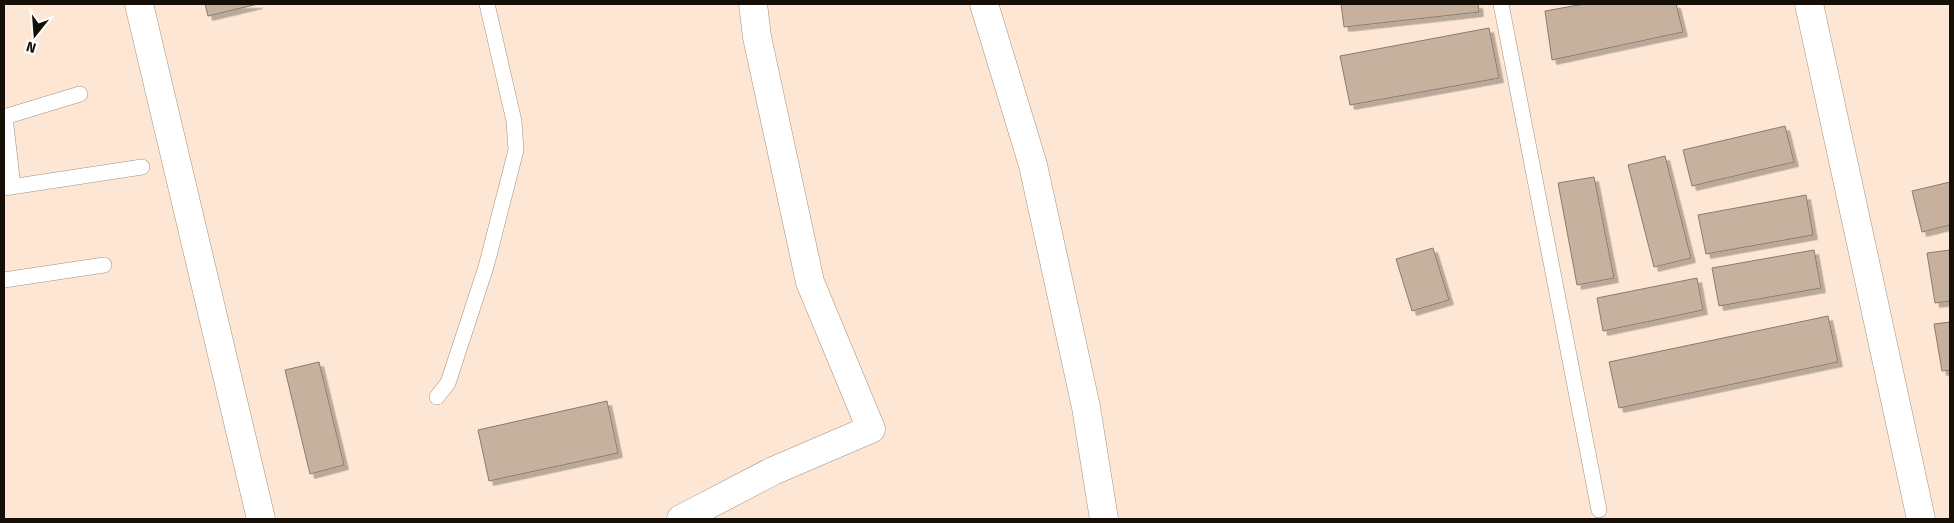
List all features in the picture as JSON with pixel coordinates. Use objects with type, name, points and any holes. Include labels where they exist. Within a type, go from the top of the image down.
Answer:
[{"type":"street","points":[[139,4],[261,519]]},
{"type":"street","points":[[681,519],[773,471],[871,429],[810,282],[757,37],[753,4]]},
{"type":"street","points":[[984,4],[1033,164],[1086,407],[1104,519]]},
{"type":"street","points":[[1809,4],[1921,519]]},
{"type":"lane","points":[[437,397],[448,384],[483,276],[516,150],[514,121],[487,4]]},
{"type":"lane","points":[[1501,4],[1598,510]]},
{"type":"lane","points":[[80,94],[4,117],[8,187],[142,167]]},
{"type":"lane","points":[[4,280],[104,266]]},
{"type":"building","points":[[205,4],[258,4],[208,16]]},
{"type":"building","points":[[1341,4],[1478,4],[1479,12],[1344,27]]},
{"type":"building","points":[[1584,4],[1676,4],[1683,32],[1552,60],[1545,11]]},
{"type":"building","points":[[1489,28],[1499,78],[1350,105],[1340,56]]},
{"type":"building","points":[[1785,126],[1794,162],[1692,186],[1683,150]]},
{"type":"building","points":[[1665,156],[1691,258],[1654,267],[1628,165]]},
{"type":"building","points":[[1594,177],[1614,278],[1577,285],[1558,183]]},
{"type":"building","points":[[1950,182],[1950,225],[1922,232],[1912,191]]},
{"type":"building","points":[[1806,195],[1813,235],[1706,254],[1698,215]]},
{"type":"building","points":[[1433,248],[1449,300],[1412,311],[1396,259]]},
{"type":"building","points":[[1814,250],[1821,288],[1719,306],[1712,268]]},
{"type":"building","points":[[1950,250],[1950,301],[1935,303],[1927,253]]},
{"type":"building","points":[[1697,278],[1703,310],[1603,331],[1597,298]]},
{"type":"building","points":[[1828,316],[1838,362],[1619,408],[1609,362]]},
{"type":"building","points":[[1950,322],[1950,370],[1942,371],[1934,324]]},
{"type":"building","points":[[319,362],[344,465],[310,474],[285,370]]},
{"type":"building","points":[[607,401],[618,453],[489,481],[478,430]]}]
